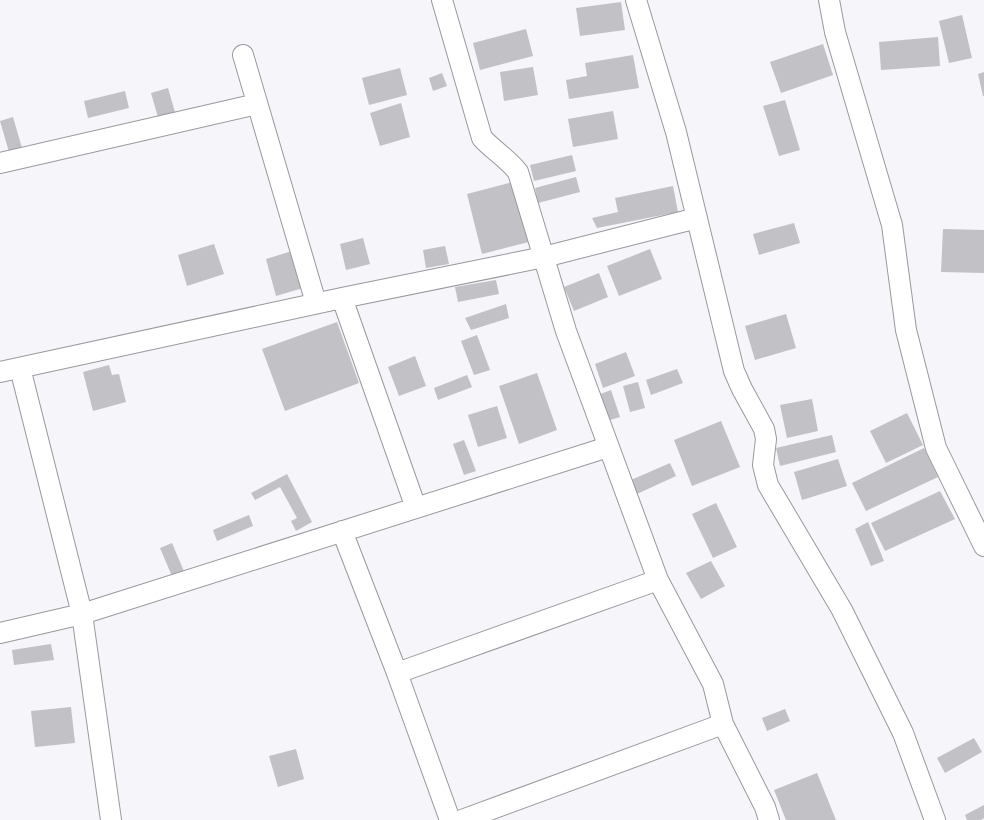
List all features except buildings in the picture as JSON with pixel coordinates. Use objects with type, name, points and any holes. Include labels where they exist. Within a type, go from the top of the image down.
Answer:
[{"type":"street","points":[[442,0],[482,138],[491,148],[512,164],[518,172],[566,331],[658,580],[713,684],[723,724],[765,807],[769,820]]},
{"type":"street","points":[[636,0],[676,132],[734,370],[764,429],[766,440],[763,465],[768,484],[842,610],[864,654],[903,733],[934,820]]},
{"type":"street","points":[[829,0],[835,32],[892,225],[906,330],[936,448],[984,546]]},
{"type":"street","points":[[243,55],[316,303]]},
{"type":"street","points":[[0,163],[258,104]]},
{"type":"street","points":[[0,372],[316,303],[544,258],[697,218]]},
{"type":"street","points":[[342,298],[416,508]]},
{"type":"street","points":[[20,368],[82,614],[111,820]]},
{"type":"street","points":[[0,633],[82,614],[608,447]]},
{"type":"street","points":[[342,531],[397,673],[450,820]]},
{"type":"street","points":[[397,673],[658,580]]},
{"type":"street","points":[[462,820],[723,724]]}]
